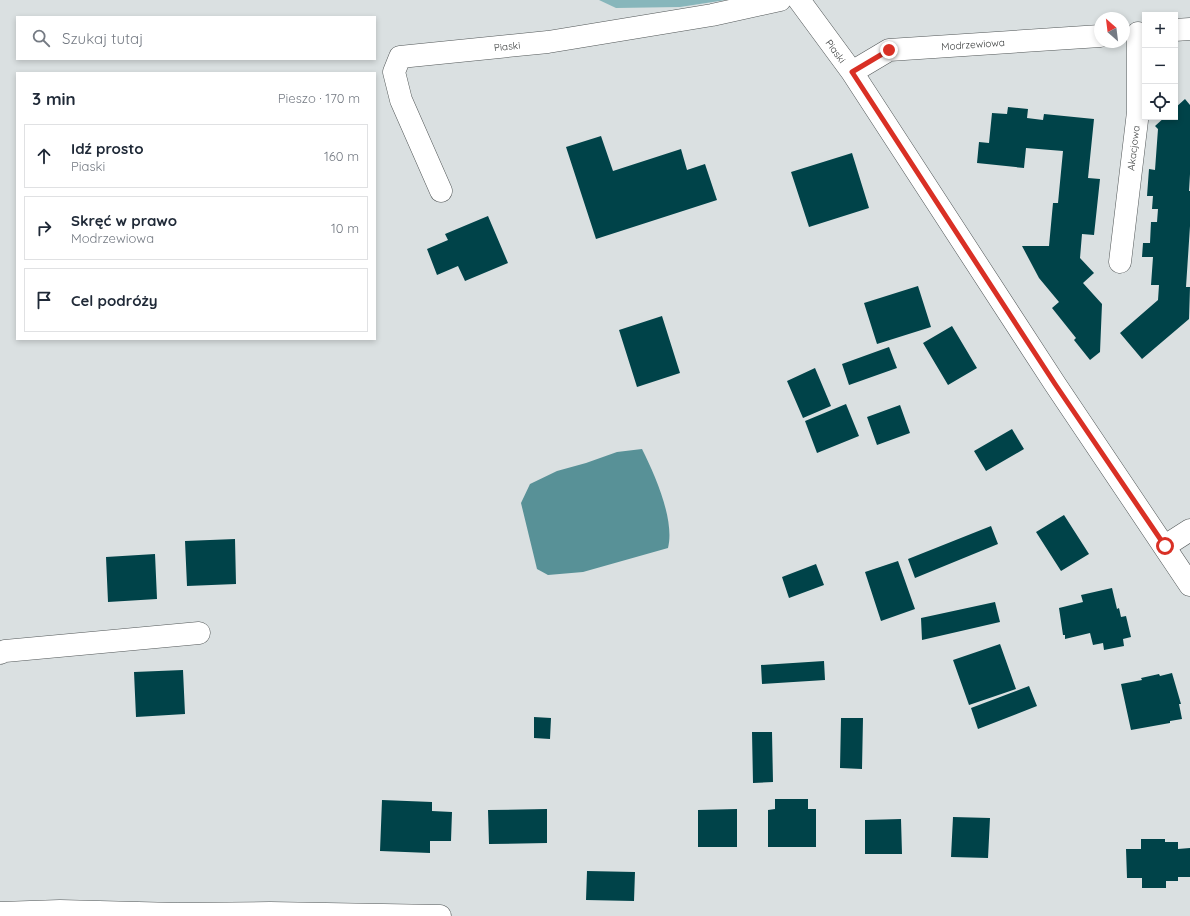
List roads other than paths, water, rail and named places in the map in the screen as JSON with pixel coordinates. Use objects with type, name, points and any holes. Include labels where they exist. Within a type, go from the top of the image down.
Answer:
[{"type":"street","name":"Piaski","points":[[441,192],[401,100],[394,72],[400,58],[548,42],[712,15],[780,0]]},
{"type":"street","name":"Piaski","points":[[799,0],[852,72],[1051,377],[1190,584]]},
{"type":"street","points":[[1178,30],[1190,29]]},
{"type":"street","name":"Akacjowa","points":[[1120,262],[1138,112],[1136,33]]},
{"type":"street","name":"Modrzewiowa","points":[[852,72],[889,50],[1094,36]]},
{"type":"street","points":[[1165,546],[1190,530]]},
{"type":"street","points":[[0,653],[5,651],[199,633]]},
{"type":"street","points":[[0,913],[270,913],[440,916]]}]
